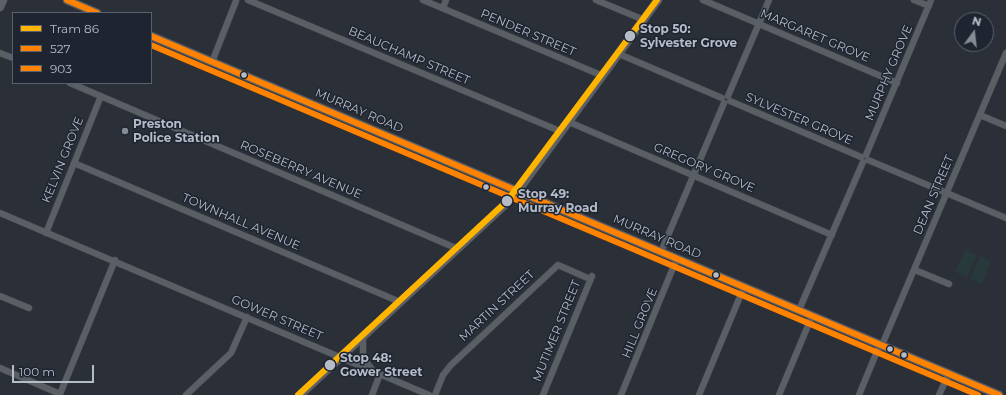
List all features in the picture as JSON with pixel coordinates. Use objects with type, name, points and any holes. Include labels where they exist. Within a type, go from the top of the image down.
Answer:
[{"type":"main road","points":[[0,7],[3,0]]},
{"type":"main road","points":[[67,0],[95,12]]},
{"type":"main road","points":[[300,395],[458,249],[518,191],[658,0]]},
{"type":"main road","name":"MURRAY ROAD","points":[[152,36],[999,395]]},
{"type":"street","points":[[212,62],[238,0]]},
{"type":"street","name":"BEAUCHAMP STREET","points":[[248,0],[562,132]]},
{"type":"street","name":"PENDER STREET","points":[[423,0],[603,76]]},
{"type":"street","points":[[443,8],[446,0]]},
{"type":"street","points":[[596,0],[644,20]]},
{"type":"street","name":"MARGARET GROVE","points":[[703,0],[896,83]]},
{"type":"street","points":[[661,252],[769,0]]},
{"type":"street","points":[[914,0],[930,3]]},
{"type":"street","name":"MURPHY GROVE","points":[[799,310],[930,3]]},
{"type":"street","points":[[0,53],[12,58]]},
{"type":"street","name":"DEAN STREET","points":[[859,395],[915,270],[1006,53]]},
{"type":"street","name":"SYLVESTER GROVE","points":[[619,54],[1006,218]]},
{"type":"street","name":"ROSEBERRY AVENUE","points":[[72,84],[458,249]]},
{"type":"street","name":"KELVIN GROVE","points":[[47,231],[101,96]]},
{"type":"street","points":[[980,115],[1006,126]]},
{"type":"street","name":"GREGORY GROVE","points":[[569,122],[832,234]]},
{"type":"street","name":"TOWNHALL AVENUE","points":[[74,163],[400,302]]},
{"type":"street","name":"GOWER STREET","points":[[0,208],[47,231]]},
{"type":"street","name":"GOWER STREET","points":[[0,213],[108,255],[116,260],[378,373],[417,393],[429,395]]},
{"type":"street","name":"HILL GROVE","points":[[621,395],[677,258]]},
{"type":"street","points":[[0,368],[60,394],[116,260]]},
{"type":"street","name":"MARTIN STREET","points":[[435,395],[443,375],[451,365],[558,265],[591,277]]},
{"type":"street","points":[[915,270],[949,284]]},
{"type":"street","name":"MUTIMER STREET","points":[[543,395],[591,277]]},
{"type":"street","points":[[700,395],[744,287]]},
{"type":"street","points":[[0,296],[29,308]]},
{"type":"street","points":[[779,395],[812,316]]},
{"type":"street","points":[[186,395],[231,353],[247,317]]},
{"type":"street","points":[[363,337],[363,358],[378,373],[372,395]]},
{"type":"street","points":[[939,395],[948,373]]},
{"type":"shaded area","points":[[965,250],[977,255],[967,277],[955,272]]},
{"type":"shaded area","points":[[980,256],[991,261],[982,284],[970,279]]},
{"type":"tram line","name":"86","points":[[298,395],[507,201],[657,0]]},
{"type":"transit line","name":"527","points":[[67,0],[95,12]]},
{"type":"transit line","name":"527","points":[[152,36],[999,395]]},
{"type":"transit line","name":"903","points":[[152,45],[978,395]]},
{"type":"place","name":"Stop 50: Sylvester Grove","points":[[630,36]]},
{"type":"place","name":"Preston Police Station","points":[[125,131]]},
{"type":"place","name":"Stop 49: Murray Road","points":[[507,201]]},
{"type":"place","name":"Stop 48: Gower Street","points":[[330,365]]}]
